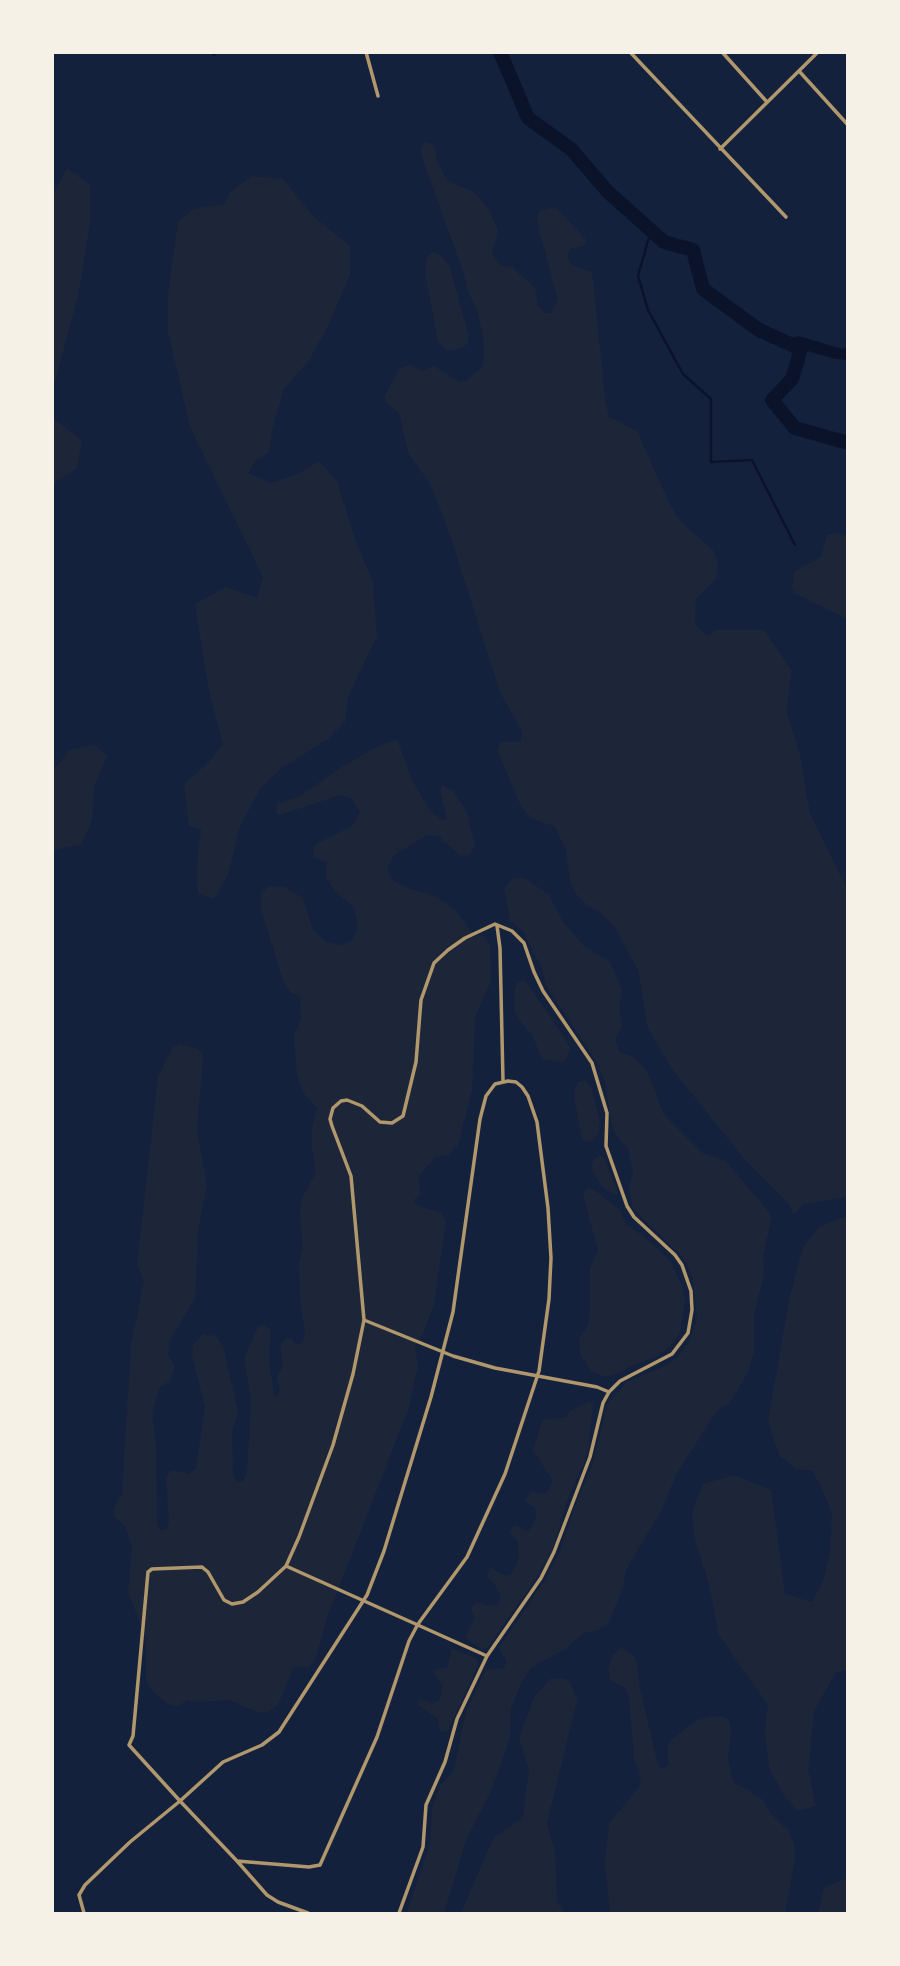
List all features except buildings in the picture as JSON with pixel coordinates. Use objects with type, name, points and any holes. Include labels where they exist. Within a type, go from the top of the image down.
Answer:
[{"type":"street","points":[[366,52],[378,96]]},
{"type":"street","points":[[630,52],[786,217]]},
{"type":"street","points":[[722,52],[766,103]]},
{"type":"street","points":[[720,149],[818,52]]},
{"type":"street","points":[[799,71],[848,125]]},
{"type":"street","points":[[496,925],[500,948],[503,1081]]},
{"type":"street","points":[[308,1913],[267,1895],[129,1745],[148,1572],[152,1569],[202,1567],[208,1572],[224,1600],[232,1604],[243,1602],[258,1592],[286,1566],[332,1444],[353,1374],[364,1320],[351,1176],[332,1126],[331,1113],[341,1101],[347,1100],[362,1106],[380,1122],[392,1123],[403,1116],[416,1062],[421,1000],[430,971],[434,963],[465,938],[496,925],[512,931],[524,943],[543,991],[592,1063],[607,1113],[606,1146],[628,1206],[634,1217],[676,1255],[688,1276],[691,1322],[682,1343],[672,1354],[629,1375],[609,1392],[598,1417],[590,1457],[554,1552],[541,1578],[487,1656],[457,1719],[445,1762],[429,1797],[422,1847],[399,1913]]},
{"type":"street","points":[[84,1913],[79,1895],[85,1885],[130,1842],[223,1762],[262,1745],[279,1732],[363,1601],[384,1551],[443,1352],[456,1296],[480,1119],[486,1096],[491,1088],[503,1081],[516,1082],[522,1087],[534,1112],[551,1249],[550,1286],[537,1377],[514,1451],[482,1527],[459,1571],[418,1624],[401,1661],[377,1737],[324,1859],[315,1867],[237,1861]]},
{"type":"street","points":[[364,1320],[443,1352],[495,1368],[597,1387],[609,1392]]},
{"type":"street","points":[[286,1566],[487,1656]]},
{"type":"shaded area","points":[[425,142],[435,149],[437,161],[445,177],[450,182],[474,192],[489,210],[498,230],[492,252],[494,259],[503,267],[511,266],[535,288],[538,306],[546,313],[551,313],[558,299],[540,234],[537,218],[540,211],[557,209],[585,238],[586,243],[582,247],[571,248],[567,257],[573,266],[592,272],[609,417],[637,431],[671,507],[682,523],[713,550],[718,564],[716,579],[696,599],[695,624],[707,636],[716,630],[764,630],[792,671],[786,710],[800,755],[810,813],[847,885],[847,1197],[804,1204],[793,1215],[790,1205],[746,1161],[672,1069],[648,1028],[638,970],[615,928],[601,913],[588,906],[576,894],[570,881],[566,849],[554,826],[537,821],[526,813],[497,750],[501,742],[521,742],[522,732],[500,692],[450,535],[431,485],[408,453],[399,413],[384,397],[400,368],[410,365],[422,371],[434,366],[460,382],[482,368],[484,360],[484,342],[478,313],[424,163],[421,149]]},
{"type":"shaded area","points":[[67,168],[90,185],[90,223],[78,296],[53,389],[53,195]]},
{"type":"shaded area","points":[[252,176],[283,179],[313,216],[350,246],[350,275],[326,330],[309,360],[284,389],[273,426],[269,452],[255,461],[248,473],[271,483],[298,474],[319,461],[337,481],[354,536],[373,583],[377,636],[348,697],[345,722],[328,739],[279,770],[260,789],[239,828],[228,875],[214,899],[198,893],[197,869],[201,829],[189,826],[184,784],[209,762],[223,744],[209,692],[195,604],[226,587],[257,598],[263,577],[190,427],[168,332],[168,294],[178,222],[193,209],[225,204],[230,192]]},
{"type":"shaded area","points":[[433,252],[441,255],[450,267],[468,334],[468,342],[463,348],[447,351],[438,341],[425,272],[427,257]]},
{"type":"shaded area","points":[[799,336],[842,349],[847,347],[847,360],[801,349],[791,338]]},
{"type":"shaded area","points":[[53,418],[82,440],[77,468],[53,484]]},
{"type":"shaded area","points":[[834,533],[847,536],[847,619],[796,594],[792,588],[794,572],[821,557],[827,535]]},
{"type":"shaded area","points":[[397,739],[412,780],[429,809],[443,821],[447,818],[440,792],[442,785],[453,791],[467,812],[475,846],[469,855],[461,856],[438,836],[427,835],[393,856],[387,869],[393,880],[405,887],[435,896],[456,911],[472,933],[484,936],[490,945],[491,981],[475,1017],[472,1090],[458,1145],[448,1155],[436,1157],[419,1176],[420,1194],[414,1200],[415,1204],[441,1213],[446,1221],[434,1304],[424,1332],[415,1346],[418,1367],[408,1410],[328,1615],[315,1660],[307,1668],[293,1668],[278,1705],[268,1712],[257,1712],[229,1700],[188,1700],[177,1706],[168,1704],[154,1693],[146,1681],[146,1639],[128,1591],[132,1547],[125,1526],[113,1516],[114,1507],[122,1495],[131,1345],[144,1281],[137,1265],[158,1077],[172,1048],[179,1044],[196,1048],[203,1053],[197,1131],[207,1185],[198,1230],[195,1298],[169,1342],[168,1355],[175,1365],[170,1381],[159,1388],[152,1413],[156,1446],[157,1525],[161,1530],[166,1529],[169,1523],[166,1476],[172,1470],[189,1474],[196,1468],[205,1407],[192,1356],[193,1345],[203,1334],[216,1336],[223,1346],[238,1413],[232,1432],[233,1476],[237,1482],[243,1481],[247,1472],[251,1400],[244,1359],[258,1327],[264,1325],[271,1330],[269,1356],[274,1396],[277,1396],[280,1389],[277,1377],[283,1366],[280,1346],[285,1339],[291,1339],[297,1345],[302,1343],[305,1334],[300,1297],[299,1262],[303,1248],[300,1212],[302,1198],[316,1172],[312,1128],[317,1108],[305,1095],[297,1077],[294,1035],[301,1019],[300,996],[291,993],[283,981],[261,908],[261,893],[269,886],[284,887],[303,898],[313,930],[326,942],[343,945],[353,940],[358,927],[354,908],[334,890],[326,877],[327,863],[315,857],[313,851],[316,844],[352,826],[360,812],[351,798],[341,795],[279,815],[276,812],[277,804],[300,796],[340,768],[378,746]]},
{"type":"shaded area","points":[[94,745],[107,756],[94,787],[92,820],[81,845],[53,850],[53,768],[69,750]]},
{"type":"shaded area","points":[[513,878],[525,878],[549,895],[563,922],[584,946],[610,962],[622,990],[619,1006],[622,1028],[615,1039],[619,1051],[635,1058],[648,1073],[664,1115],[702,1153],[726,1161],[772,1216],[763,1256],[764,1273],[754,1315],[754,1352],[749,1370],[730,1403],[716,1412],[677,1473],[661,1511],[625,1572],[624,1585],[609,1622],[598,1630],[584,1633],[565,1649],[531,1668],[522,1682],[511,1708],[510,1738],[491,1791],[466,1840],[444,1913],[407,1913],[430,1844],[432,1809],[439,1787],[454,1770],[466,1711],[486,1670],[504,1668],[506,1661],[499,1648],[545,1580],[560,1551],[578,1497],[592,1466],[607,1404],[627,1382],[663,1367],[678,1357],[689,1342],[697,1319],[692,1274],[681,1255],[633,1209],[629,1189],[633,1171],[628,1149],[613,1131],[605,1082],[596,1061],[546,985],[542,969],[523,931],[510,921],[504,889]]},
{"type":"shaded area","points":[[523,981],[528,984],[568,1043],[570,1050],[562,1063],[545,1060],[540,1055],[533,1036],[518,1019],[514,1008],[515,988],[517,983]]},
{"type":"shaded area","points":[[585,1080],[591,1087],[600,1121],[598,1134],[592,1141],[586,1142],[582,1138],[575,1102],[578,1082]]},
{"type":"shaded area","points":[[600,1155],[604,1158],[617,1196],[602,1187],[591,1169],[593,1160]]},
{"type":"shaded area","points":[[587,1188],[593,1189],[621,1211],[624,1222],[671,1262],[685,1300],[680,1333],[670,1346],[656,1357],[605,1377],[591,1371],[580,1354],[579,1339],[587,1328],[590,1316],[590,1269],[598,1250],[584,1199]]},
{"type":"shaded area","points":[[847,1216],[847,1670],[836,1672],[814,1711],[808,1770],[816,1806],[797,1811],[785,1797],[769,1768],[765,1731],[768,1705],[719,1635],[709,1585],[694,1535],[692,1513],[703,1484],[734,1475],[771,1490],[785,1594],[812,1602],[823,1581],[830,1552],[832,1514],[812,1471],[796,1469],[779,1455],[768,1421],[790,1295],[803,1248],[819,1227]]},
{"type":"shaded area","points":[[590,1401],[593,1404],[589,1446],[570,1493],[552,1550],[538,1576],[487,1648],[482,1649],[465,1638],[475,1618],[471,1611],[473,1606],[477,1602],[488,1606],[498,1604],[501,1596],[487,1577],[490,1568],[506,1576],[512,1574],[519,1559],[518,1542],[510,1532],[513,1527],[518,1526],[527,1532],[534,1524],[537,1510],[525,1501],[531,1491],[546,1493],[553,1481],[533,1450],[542,1420],[566,1417],[570,1411]]},
{"type":"shaded area","points":[[622,1647],[634,1656],[637,1663],[640,1689],[658,1765],[662,1769],[669,1764],[669,1742],[686,1728],[698,1720],[710,1717],[721,1716],[728,1719],[731,1730],[728,1759],[733,1782],[762,1799],[773,1816],[788,1830],[794,1845],[795,1858],[785,1913],[610,1913],[605,1862],[609,1823],[641,1785],[639,1769],[634,1760],[629,1695],[624,1687],[610,1680],[608,1669],[612,1656]]},
{"type":"shaded area","points":[[452,1648],[477,1659],[478,1665],[448,1731],[440,1732],[438,1719],[417,1704],[421,1699],[432,1704],[440,1699],[442,1685],[433,1673],[436,1669],[447,1668]]},
{"type":"shaded area","points":[[563,1678],[570,1681],[577,1700],[547,1823],[555,1852],[557,1902],[565,1913],[461,1913],[494,1837],[523,1818],[529,1769],[519,1738],[534,1697],[550,1679]]},
{"type":"shaded area","points":[[847,1878],[847,1913],[818,1913],[824,1888]]},
{"type":"waterway","points":[[500,52],[528,118],[571,149],[608,192],[664,242],[693,250],[703,289],[759,330],[801,349],[792,379],[772,400],[795,428],[848,443]]},
{"type":"waterway","points":[[651,230],[638,276],[648,310],[683,374],[711,399],[711,462],[752,460],[795,545]]}]
